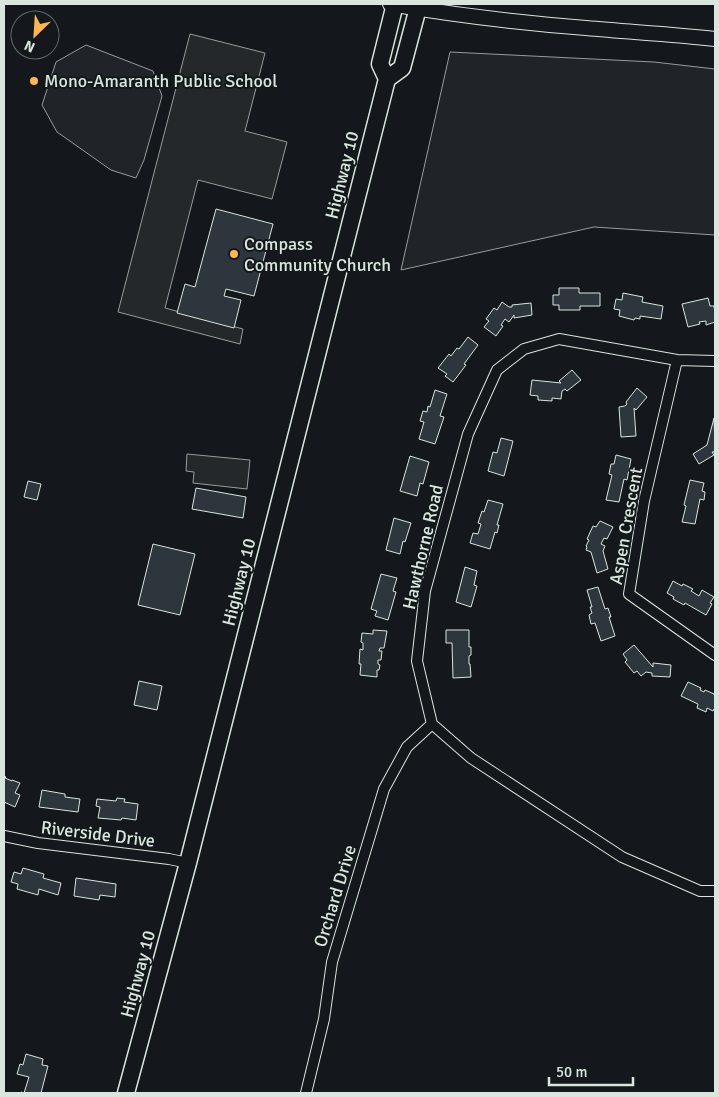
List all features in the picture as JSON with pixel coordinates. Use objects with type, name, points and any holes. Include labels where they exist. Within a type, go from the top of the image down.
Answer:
[{"type":"highway","name":"Highway 10","points":[[126,1093],[188,863],[387,79],[380,64],[393,4]]},
{"type":"highway","name":"Highway 10","points":[[387,79],[402,68],[418,6]]},
{"type":"main road","points":[[393,4],[418,6],[487,18],[715,39]]},
{"type":"street","name":"Hawthorne Road","points":[[432,724],[417,661],[425,591],[468,434],[496,370],[524,349],[559,339],[677,360],[715,362]]},
{"type":"street","name":"Aspen Crescent","points":[[677,360],[644,501],[629,594],[715,655]]},
{"type":"street","points":[[432,724],[471,758],[622,857],[700,891],[715,891]]},
{"type":"street","name":"Orchard Drive","points":[[306,1093],[324,1019],[332,962],[384,789],[407,747],[432,724]]},
{"type":"street","name":"Riverside Drive","points":[[4,836],[38,843],[188,863]]},
{"type":"shaded area","points":[[190,34],[265,53],[245,131],[287,142],[272,199],[198,180],[165,308],[243,329],[240,344],[118,312]]},
{"type":"shaded area","points":[[86,45],[153,71],[162,96],[144,160],[136,178],[111,170],[57,132],[42,105],[56,62]]},
{"type":"shaded area","points":[[450,52],[654,62],[715,69],[715,235],[594,227],[401,270]]},
{"type":"shaded area","points":[[187,454],[250,460],[247,489],[193,483],[194,472],[186,471]]},
{"type":"building","name":"Compass Community Church","points":[[216,209],[273,224],[254,296],[226,289],[224,296],[241,300],[234,328],[177,313],[185,284],[195,287]]},
{"type":"building","points":[[559,288],[579,288],[579,293],[600,293],[600,306],[580,306],[580,310],[559,310],[559,305],[553,305],[553,295],[559,295]]},
{"type":"building","points":[[623,293],[643,297],[642,302],[663,306],[661,319],[640,316],[640,319],[635,318],[634,320],[619,316],[620,310],[614,309],[616,299],[622,300]]},
{"type":"building","points":[[708,298],[710,306],[714,306],[715,322],[706,325],[706,321],[699,322],[700,324],[688,327],[682,304]]},
{"type":"building","points":[[502,302],[509,307],[531,303],[532,315],[514,318],[514,315],[509,322],[505,319],[501,325],[503,326],[496,336],[484,327],[489,321],[486,319],[494,308],[497,310]]},
{"type":"building","points":[[468,337],[478,345],[453,382],[445,376],[447,374],[438,368],[449,354],[451,356],[457,348],[459,349]]},
{"type":"building","points":[[572,370],[581,380],[567,391],[565,389],[562,391],[561,399],[552,398],[552,401],[538,400],[538,396],[530,395],[532,380],[561,383],[559,381]]},
{"type":"building","points":[[637,388],[647,397],[636,410],[634,408],[636,436],[621,437],[619,407],[627,404],[626,402]]},
{"type":"building","points":[[435,390],[447,394],[440,416],[444,417],[435,444],[419,439],[424,422],[420,421],[423,411],[427,412],[428,406],[430,407]]},
{"type":"building","points":[[714,418],[715,449],[712,452],[714,455],[699,464],[693,454],[707,445]]},
{"type":"building","points":[[501,438],[513,441],[504,476],[488,471],[493,452],[497,453]]},
{"type":"building","points":[[616,455],[631,459],[627,480],[624,479],[619,502],[606,500],[612,475],[609,474],[611,464],[614,464]]},
{"type":"building","points":[[410,456],[429,462],[423,484],[420,483],[417,496],[400,491]]},
{"type":"building","points":[[690,480],[704,483],[702,491],[705,492],[704,500],[700,499],[695,524],[682,522]]},
{"type":"building","points":[[28,481],[41,484],[37,500],[24,497]]},
{"type":"building","points":[[196,488],[246,497],[243,518],[192,509]]},
{"type":"building","points":[[488,500],[503,504],[497,525],[499,525],[497,533],[495,532],[490,549],[470,543],[473,533],[478,534],[481,524],[478,523]]},
{"type":"building","points":[[394,518],[411,523],[405,542],[403,541],[400,554],[386,550]]},
{"type":"building","points":[[600,521],[613,527],[607,539],[604,538],[601,544],[605,546],[603,551],[608,569],[597,573],[591,552],[586,550],[586,546],[593,526],[596,527]]},
{"type":"building","points":[[153,544],[195,554],[180,615],[138,605]]},
{"type":"building","points":[[465,567],[477,571],[474,585],[477,586],[471,607],[456,602]]},
{"type":"building","points":[[381,574],[397,578],[393,591],[396,592],[388,620],[375,616],[377,611],[371,609]]},
{"type":"building","points":[[673,581],[693,589],[691,591],[699,596],[702,590],[714,597],[706,615],[685,603],[684,605],[673,599],[674,597],[667,593]]},
{"type":"building","points":[[598,587],[605,609],[608,608],[615,636],[601,641],[595,623],[591,624],[589,615],[592,613],[590,607],[592,607],[587,590]]},
{"type":"building","points":[[373,630],[387,631],[384,648],[380,648],[379,651],[382,651],[381,660],[378,660],[380,665],[379,670],[377,670],[377,677],[360,675],[361,664],[359,664],[360,649],[363,650],[363,643],[361,642],[362,633],[373,634]]},
{"type":"building","points":[[446,630],[469,630],[471,677],[453,678],[452,643],[446,643]]},
{"type":"building","points":[[634,645],[653,667],[653,663],[671,665],[670,677],[652,676],[652,673],[646,672],[641,676],[637,671],[634,673],[625,662],[627,660],[623,654]]},
{"type":"building","points":[[139,681],[162,686],[157,710],[134,705]]},
{"type":"building","points":[[688,682],[701,688],[700,690],[704,692],[705,690],[714,694],[715,710],[707,708],[706,712],[697,708],[698,704],[681,696]]},
{"type":"building","points":[[4,776],[20,783],[15,793],[20,795],[15,807],[4,802]]},
{"type":"building","points":[[42,790],[65,794],[65,797],[80,799],[78,812],[39,807]]},
{"type":"building","points":[[117,798],[125,799],[124,802],[138,804],[136,820],[98,818],[100,807],[96,806],[97,799],[116,801]]},
{"type":"building","points":[[23,868],[44,874],[43,878],[61,883],[58,895],[39,889],[38,895],[17,889],[18,884],[11,882],[14,872],[21,874]]},
{"type":"building","points":[[76,878],[116,884],[115,897],[100,895],[99,900],[74,896]]},
{"type":"building","points":[[26,1054],[43,1059],[42,1065],[48,1066],[41,1093],[24,1093],[29,1077],[17,1074],[20,1064],[23,1065]]},
{"type":"place","name":"Mono-Amaranth Public School","points":[[34,81]]},
{"type":"place","name":"Compass Community Church","points":[[234,254]]}]
